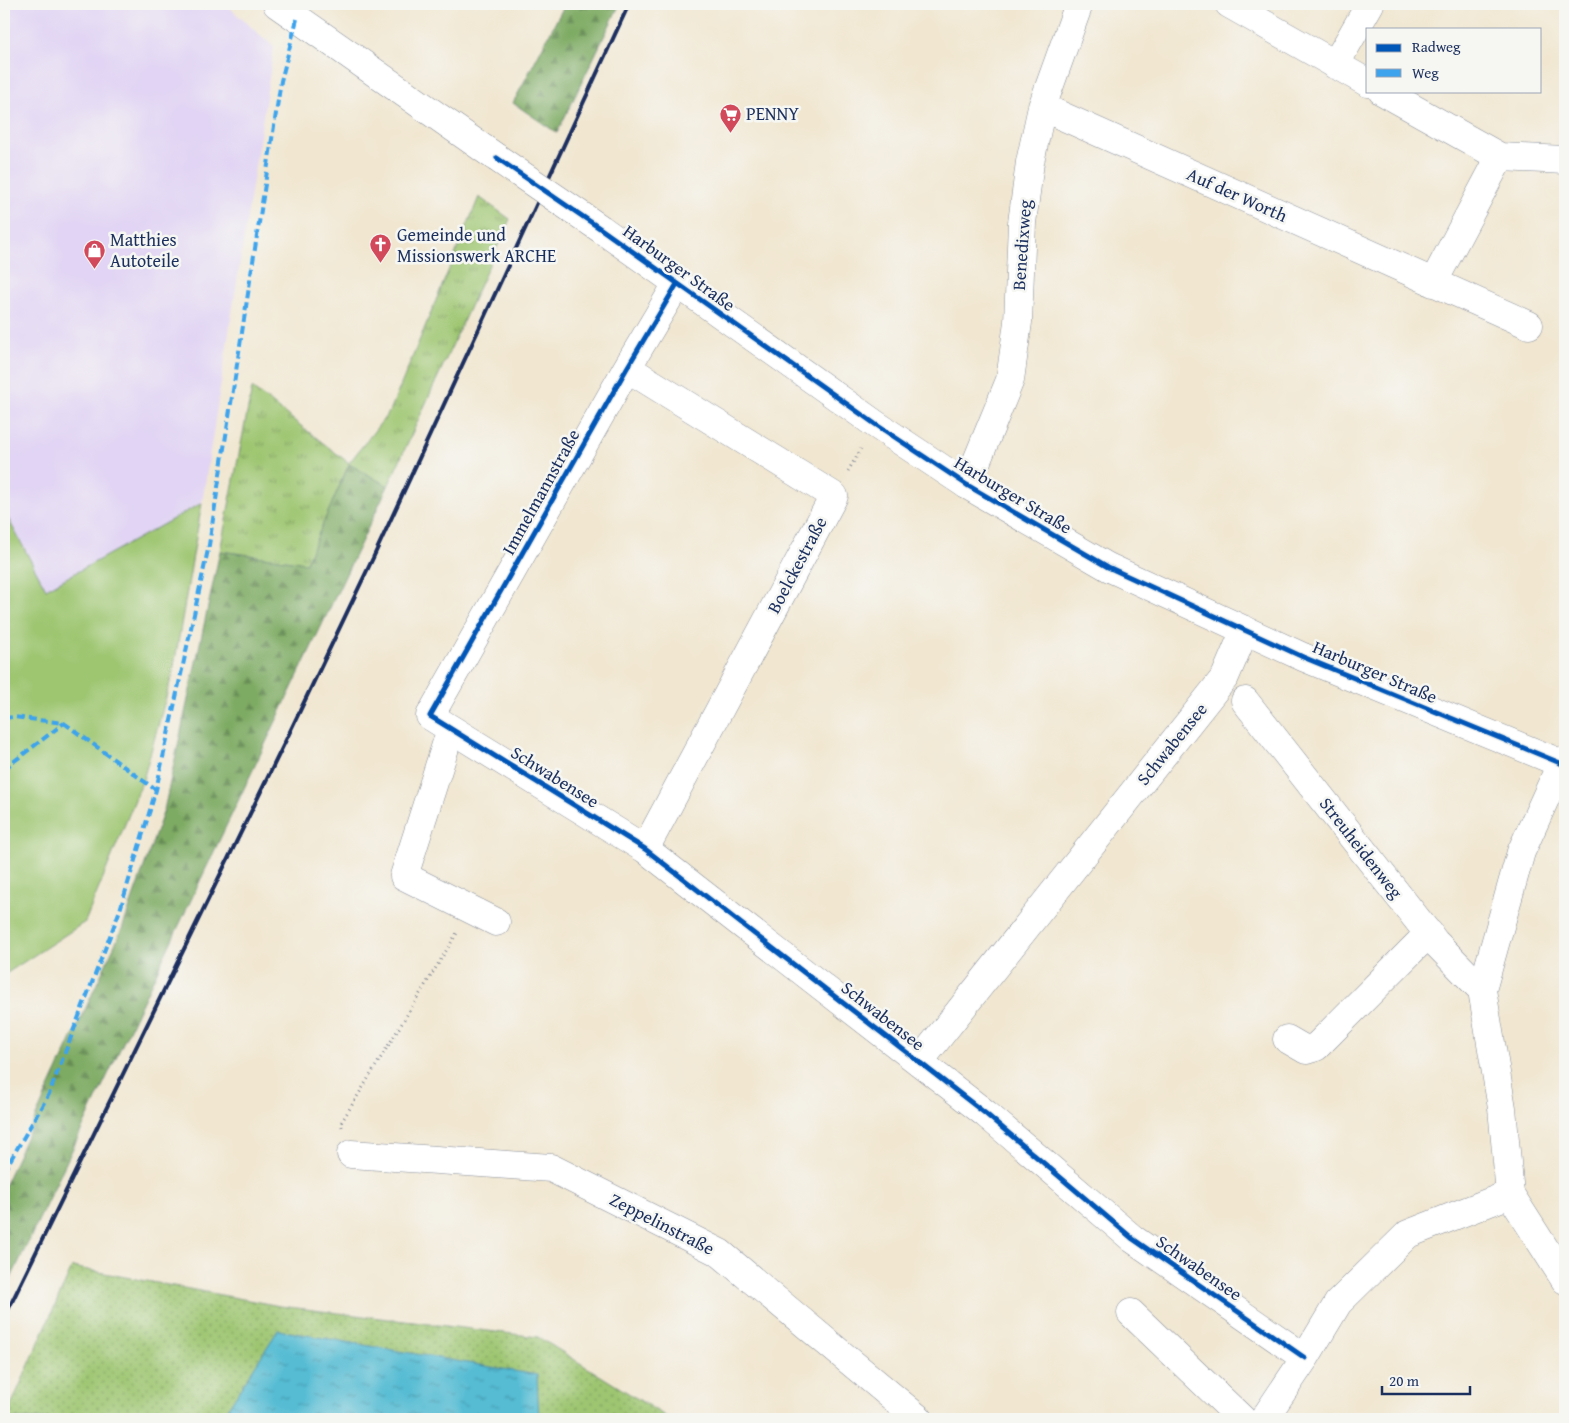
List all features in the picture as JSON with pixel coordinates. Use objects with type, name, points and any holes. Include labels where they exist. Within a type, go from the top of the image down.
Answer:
[{"type":"street","name":"Harburger Straße","points":[[277,4],[601,229],[875,424],[967,485],[1108,567],[1359,681],[1563,765]]},
{"type":"street","name":"Benedixweg","points":[[967,485],[1010,380],[1018,322],[1022,223],[1030,162],[1042,107],[1079,4]]},
{"type":"street","points":[[1229,4],[1366,83]]},
{"type":"street","points":[[1336,66],[1370,4]]},
{"type":"street","points":[[1384,92],[1500,157],[1565,160]]},
{"type":"street","name":"Auf der Worth","points":[[1042,107],[1529,325]]},
{"type":"street","points":[[1433,282],[1500,157]]},
{"type":"street","name":"Immelmannstraße","points":[[441,722],[627,368],[677,284]]},
{"type":"street","name":"Boelckestraße","points":[[627,368],[834,496],[646,849]]},
{"type":"street","name":"Schwabensee","points":[[919,1062],[1226,677],[1245,630]]},
{"type":"street","name":"Streuheidenweg","points":[[1245,701],[1429,933],[1482,990]]},
{"type":"street","points":[[441,722],[404,876],[496,922]]},
{"type":"street","name":"Schwabensee","points":[[441,722],[646,849],[986,1114],[1132,1239],[1305,1358]]},
{"type":"street","points":[[1563,765],[1521,852],[1482,990],[1502,1108],[1510,1194],[1565,1280]]},
{"type":"street","points":[[1287,1039],[1306,1050],[1316,1046],[1429,933]]},
{"type":"street","name":"Zeppelinstraße","points":[[351,1154],[551,1168],[720,1253],[919,1419]]},
{"type":"street","points":[[1264,1419],[1305,1358],[1338,1303],[1408,1234],[1510,1194]]},
{"type":"street","points":[[1131,1313],[1242,1419]]},
{"type":"path","points":[[834,496],[875,424]]},
{"type":"path","points":[[351,1154],[341,1123],[471,909]]},
{"type":"shaded area","points":[[4,4],[225,4],[274,47],[202,503],[46,589],[4,511]]},
{"type":"green space","points":[[565,4],[620,4],[557,133],[513,103]]},
{"type":"green space","points":[[479,197],[510,219],[388,486],[349,464],[306,563],[220,551],[252,388],[349,463],[390,411]]},
{"type":"green space","points":[[349,464],[388,486],[4,1293],[4,1186],[122,929],[164,810],[220,551],[306,563]]},
{"type":"green space","points":[[202,503],[173,672],[143,780],[85,922],[4,975],[4,511],[46,589]]},
{"type":"green space","points":[[72,1267],[280,1306],[538,1337],[670,1419],[5,1419]]},
{"type":"water","points":[[278,1330],[537,1375],[539,1419],[221,1419]]},
{"type":"railway","points":[[4,1318],[373,558],[629,4]]},
{"type":"marked path","points":[[4,1171],[49,1094],[120,910],[156,790],[209,545],[281,81],[297,19]]},
{"type":"marked path","points":[[4,718],[13,717],[64,723],[156,790]]},
{"type":"marked path","points":[[4,769],[64,723]]},
{"type":"cycle path","points":[[497,158],[601,229],[875,424],[967,485],[1108,567],[1303,657],[1565,765]]},
{"type":"cycle path","points":[[677,284],[627,368],[430,716],[645,849],[986,1114],[1133,1239],[1305,1358]]},
{"type":"place","name":"PENNY","points":[[730,133]]},
{"type":"place","name":"Gemeinde und Missionswerk ARCHE","points":[[381,264]]},
{"type":"place","name":"Matthies Autoteile","points":[[94,269]]}]
